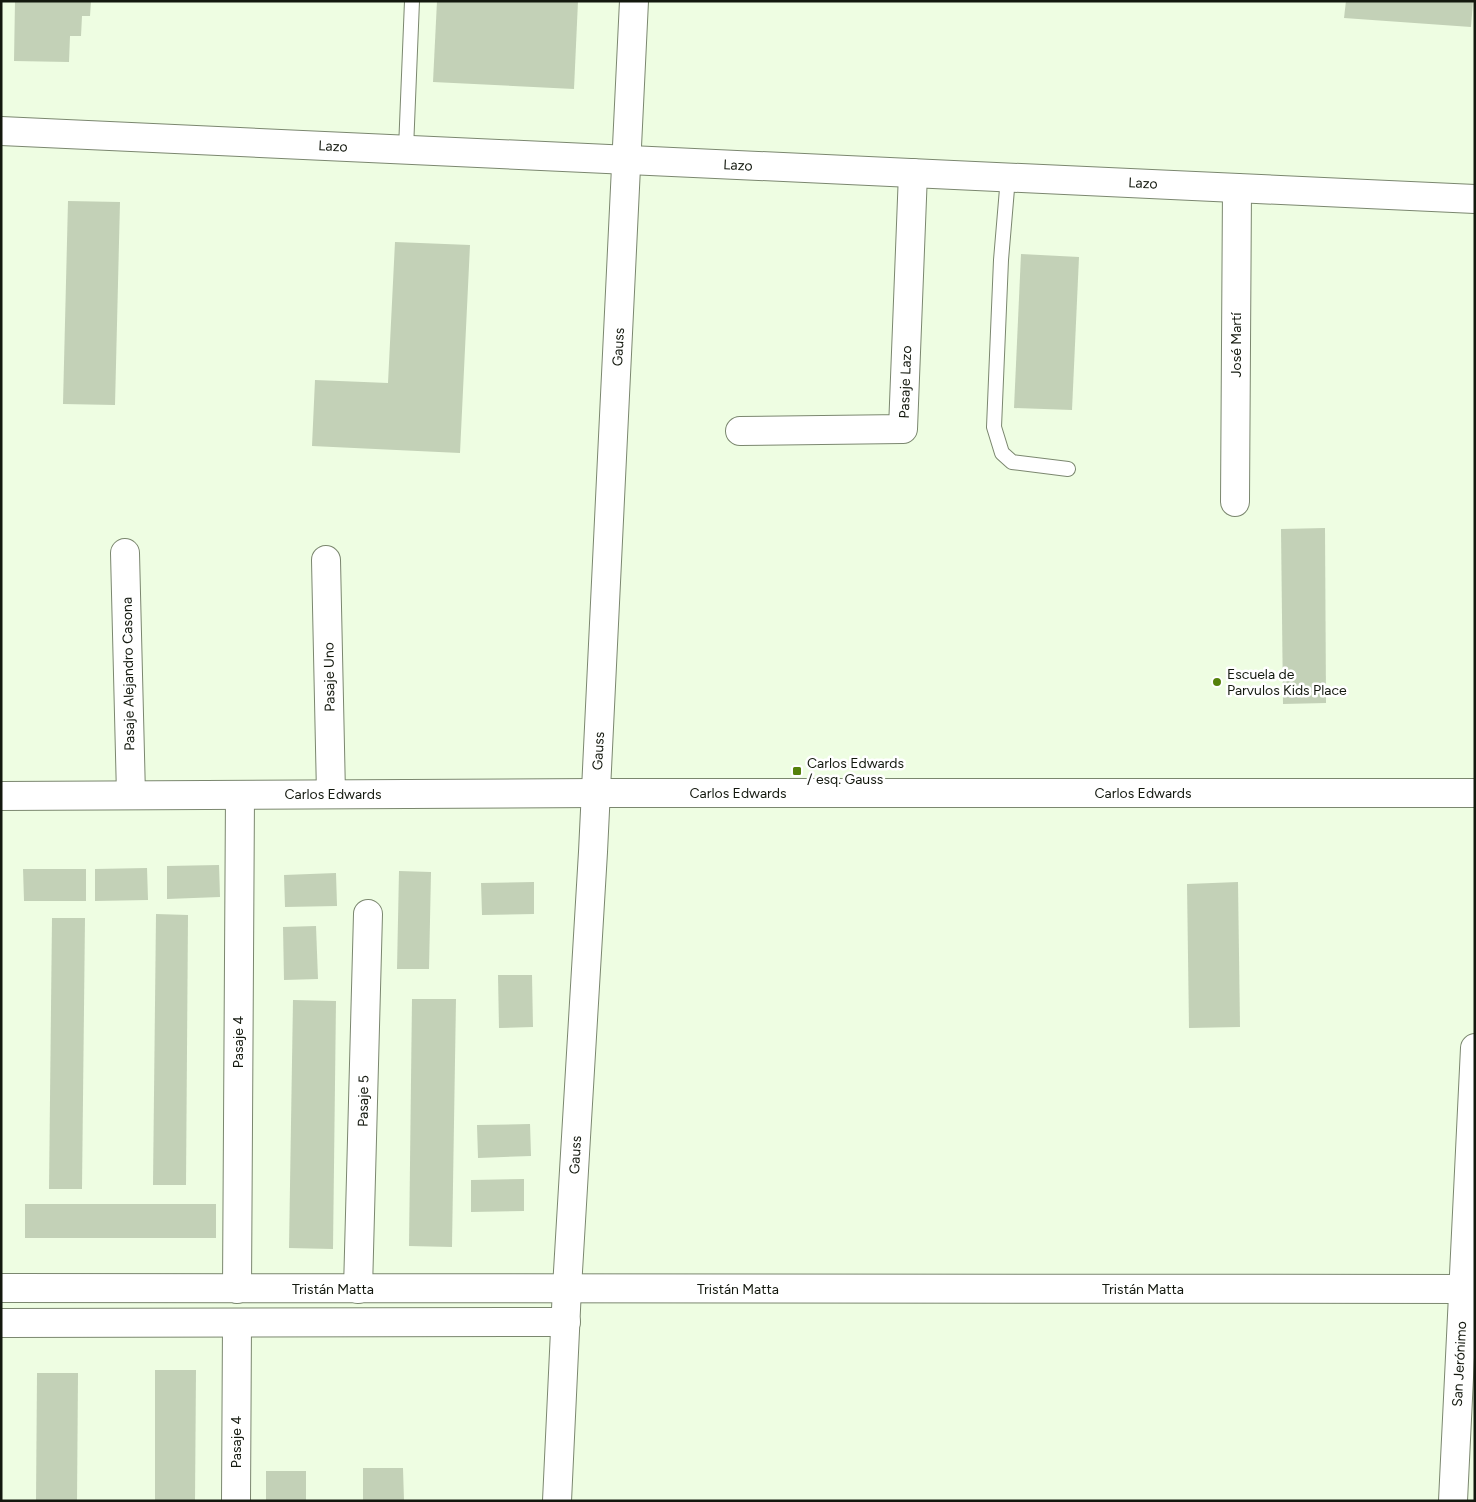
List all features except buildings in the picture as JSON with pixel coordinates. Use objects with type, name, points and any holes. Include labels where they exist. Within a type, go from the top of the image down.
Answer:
[{"type":"street","name":"Gauss","points":[[557,1501],[567,1288],[596,793],[634,1]]},
{"type":"street","name":"Lazo","points":[[1,131],[1475,199]]},
{"type":"street","name":"Pasaje Lazo","points":[[740,431],[903,428],[913,173]]},
{"type":"street","name":"José Martí","points":[[1235,502],[1237,188]]},
{"type":"street","name":"Pasaje Alejandro Casona","points":[[125,553],[131,795]]},
{"type":"street","name":"Pasaje Uno","points":[[326,560],[331,794]]},
{"type":"street","name":"Carlos Edwards","points":[[1,796],[596,793],[1475,793]]},
{"type":"street","name":"Pasaje 4","points":[[237,1288],[240,795]]},
{"type":"street","name":"Pasaje 5","points":[[358,1288],[368,914]]},
{"type":"street","name":"San Jerónimo","points":[[1452,1501],[1469,1289],[1475,1048]]},
{"type":"street","name":"Tristán Matta","points":[[1,1288],[1469,1289]]},
{"type":"street","points":[[1,1323],[566,1322]]},
{"type":"street","name":"Pasaje 4","points":[[236,1501],[237,1323]]},
{"type":"lane","points":[[406,149],[412,1]]},
{"type":"lane","points":[[1008,177],[1001,260],[994,427],[1002,454],[1012,462],[1068,469]]},
{"type":"place","name":"Escuela de Parvulos Kids Place","points":[[1217,682]]},
{"type":"place","name":"Carlos Edwards / esq. Gauss","points":[[797,771]]}]
